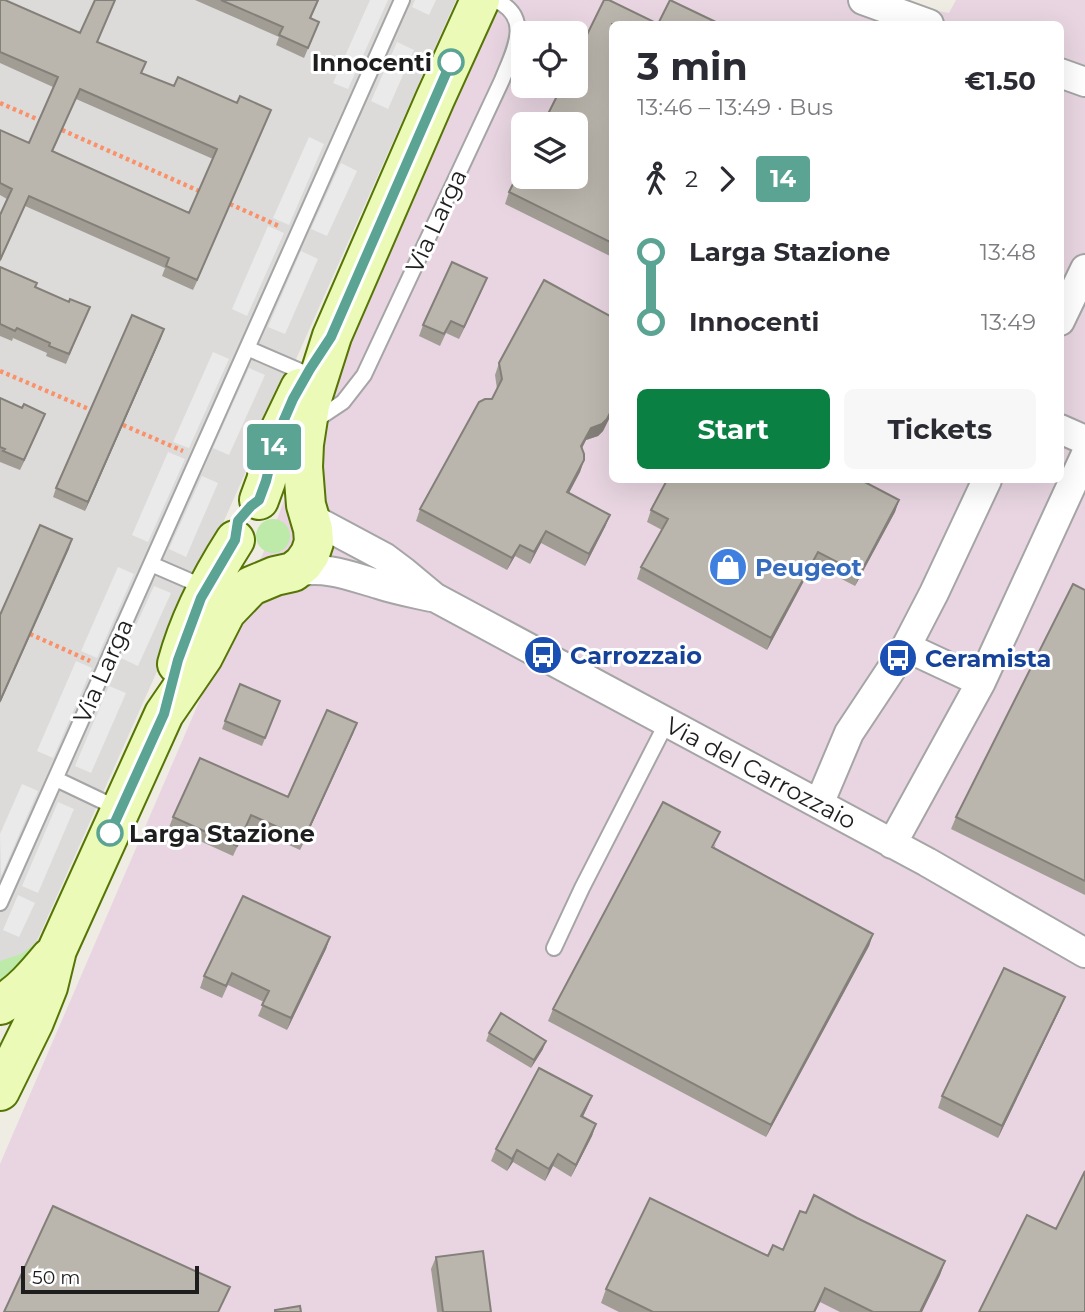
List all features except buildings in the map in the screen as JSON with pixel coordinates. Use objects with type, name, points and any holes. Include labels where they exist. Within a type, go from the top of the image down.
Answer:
[{"type":"main road","name":"Via Larga","points":[[164,714],[203,657],[226,612],[251,586],[303,564],[310,554],[314,542],[313,529],[303,467],[310,405],[331,337],[480,0]]},
{"type":"main road","name":"Via Larga","points":[[0,1091],[34,1022],[48,987],[57,950],[164,714],[187,631],[206,588],[235,540],[238,521],[259,500],[277,436],[293,399],[331,337]]},
{"type":"main road","points":[[259,500],[282,498],[302,508],[309,517]]},
{"type":"main road","points":[[235,540],[237,551],[252,570],[263,575],[284,574]]},
{"type":"main road","name":"Via Larga","points":[[0,1005],[23,988],[57,950]]},
{"type":"street","points":[[863,0],[921,21]]},
{"type":"street","points":[[1064,74],[1085,82]]},
{"type":"street","points":[[1064,313],[1085,269]]},
{"type":"street","points":[[892,844],[981,682],[1084,455],[1064,433]]},
{"type":"street","points":[[819,804],[849,733],[906,647],[986,483]]},
{"type":"street","name":"Via del Carrozzaio","points":[[309,517],[384,557],[434,597],[819,804],[1085,953]]},
{"type":"street","name":"Via del Carrozzaio","points":[[284,574],[311,569],[330,570],[404,592],[434,597]]},
{"type":"street","points":[[906,647],[981,682]]},
{"type":"lane","name":"Via Larga","points":[[0,903],[402,0]]},
{"type":"lane","name":"Via Larga","points":[[306,426],[343,402],[364,376],[502,80],[519,30],[512,11],[495,0]]},
{"type":"lane","points":[[247,348],[307,374]]},
{"type":"lane","points":[[151,564],[206,588]]},
{"type":"lane","points":[[554,948],[667,722]]},
{"type":"lane","points":[[56,779],[121,810]]},
{"type":"path","points":[[0,103],[39,120]]},
{"type":"path","points":[[62,130],[199,191]]},
{"type":"path","points":[[230,204],[287,229]]},
{"type":"path","points":[[0,371],[91,411]]},
{"type":"path","points":[[123,425],[187,453]]},
{"type":"path","points":[[30,634],[93,662]]},
{"type":"shaded area","points":[[0,0],[456,0],[36,943],[28,959],[0,991]]},
{"type":"shaded area","points":[[370,0],[388,0],[348,89],[333,83]]},
{"type":"shaded area","points":[[415,0],[436,0],[429,15],[412,7]]},
{"type":"shaded area","points":[[472,0],[879,0],[949,13],[956,0],[1085,0],[1085,1312],[0,1312],[0,1164],[273,530]]},
{"type":"shaded area","points":[[397,42],[414,50],[388,109],[371,101]]},
{"type":"shaded area","points":[[309,137],[324,144],[289,225],[273,218]]},
{"type":"shaded area","points":[[341,163],[357,171],[327,236],[311,229]]},
{"type":"shaded area","points":[[268,226],[284,233],[247,316],[232,309]]},
{"type":"shaded area","points":[[301,251],[318,259],[285,334],[268,327]]},
{"type":"shaded area","points":[[213,352],[229,359],[189,448],[173,442]]},
{"type":"shaded area","points":[[249,368],[265,375],[229,455],[213,448]]},
{"type":"shaded area","points":[[168,452],[185,459],[148,542],[132,535]]},
{"type":"shaded area","points":[[202,476],[218,483],[186,557],[169,549]]},
{"type":"shaded area","points":[[118,567],[134,574],[97,658],[81,651]]},
{"type":"shaded area","points":[[154,586],[171,593],[138,666],[121,658]]},
{"type":"shaded area","points":[[76,661],[92,668],[53,758],[37,751]]},
{"type":"shaded area","points":[[109,686],[126,693],[91,773],[75,766]]},
{"type":"shaded area","points":[[22,784],[38,791],[1,876],[0,834]]},
{"type":"shaded area","points":[[58,802],[74,809],[38,893],[22,886]]},
{"type":"shaded area","points":[[18,895],[35,903],[19,937],[3,930]]},
{"type":"green space","points":[[273,519],[285,524],[290,536],[285,548],[273,553],[261,548],[256,536],[261,524]]},
{"type":"green space","points":[[36,943],[28,959],[0,991],[0,961],[21,954]]},
{"type":"bus line","name":"14","points":[[110,833],[164,714],[187,631],[201,598],[235,540],[238,521],[244,512],[259,500],[277,436],[293,399],[331,337],[451,62]]},
{"type":"place","name":"Innocenti","points":[[451,62]]},
{"type":"place","name":"Peugeot","points":[[728,567]]},
{"type":"place","name":"Carrozzaio","points":[[543,655]]},
{"type":"place","name":"Ceramista","points":[[898,658]]},
{"type":"place","name":"Larga Stazione","points":[[110,833]]}]
